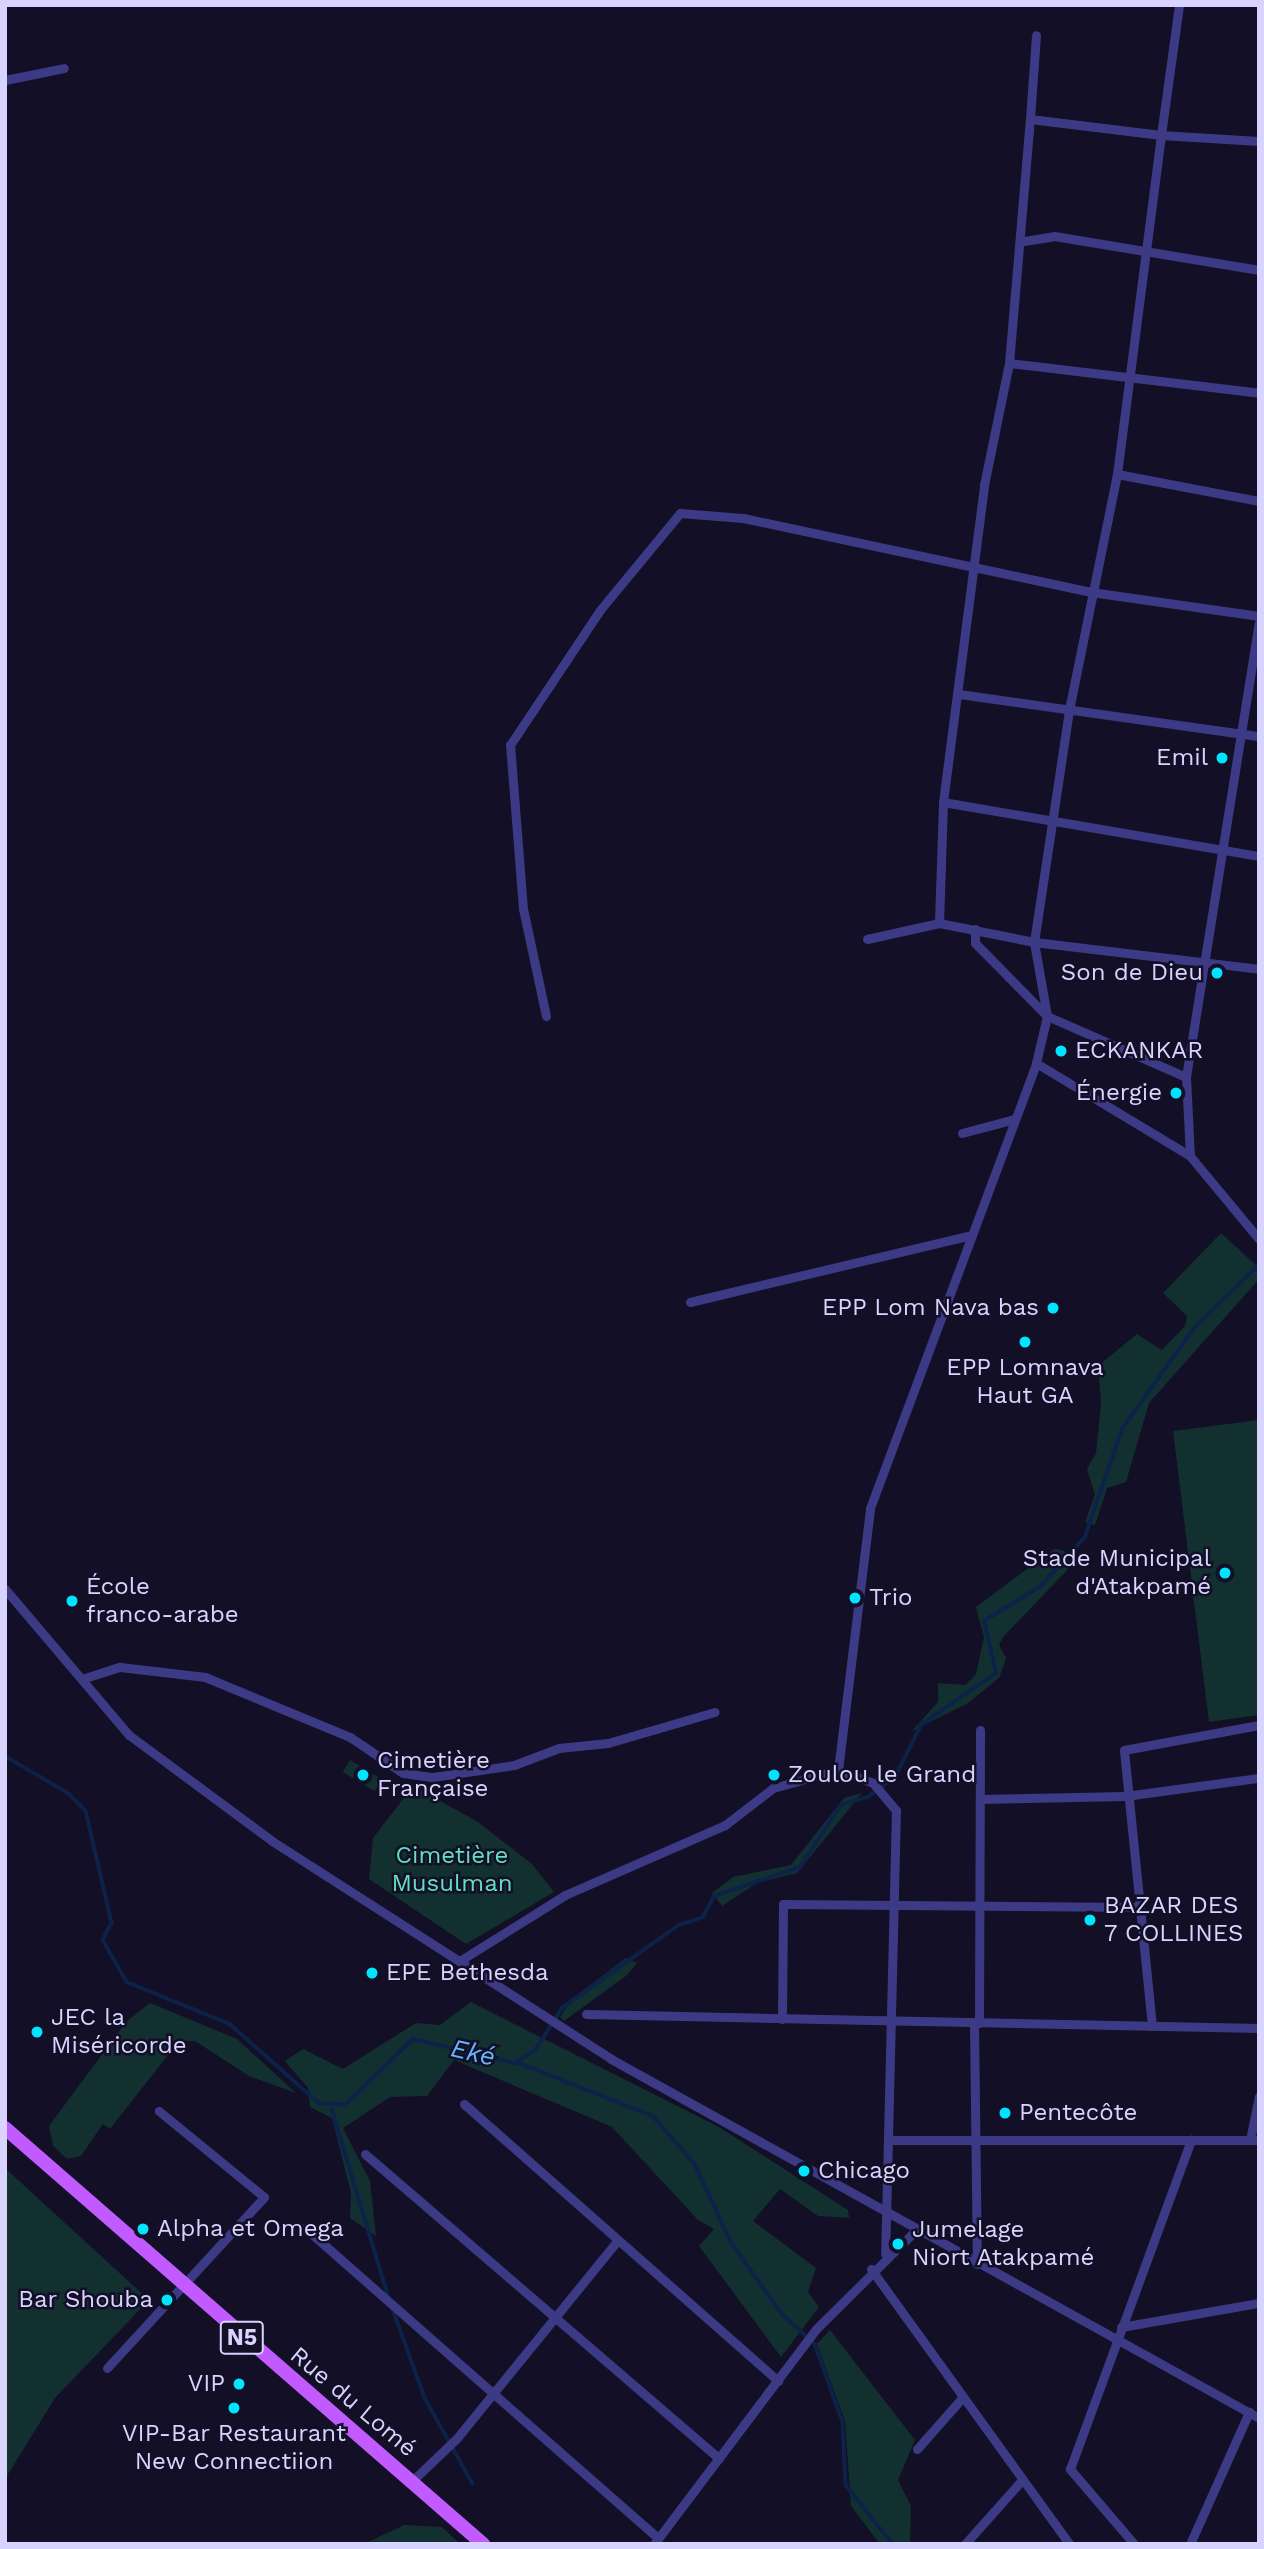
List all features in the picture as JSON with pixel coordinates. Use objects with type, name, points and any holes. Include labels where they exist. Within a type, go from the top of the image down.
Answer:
[{"type":"main road","name":"Rue du Lomé","points":[[5,2128],[184,2289],[483,2544]]},
{"type":"street","points":[[838,1770],[870,1508],[1036,1063],[1047,1016],[1034,942],[1057,820],[1070,705],[1117,474],[1178,5]]},
{"type":"street","points":[[939,923],[943,802],[975,564],[1009,363],[1024,242],[1036,35]]},
{"type":"street","points":[[5,79],[64,68]]},
{"type":"street","points":[[1030,120],[1161,135],[1259,141]]},
{"type":"street","points":[[1024,242],[1054,236],[1146,256],[1259,270]]},
{"type":"street","points":[[1009,363],[1259,393]]},
{"type":"street","points":[[1117,474],[1259,501]]},
{"type":"street","points":[[546,1017],[523,909],[510,746],[600,610],[680,513],[743,518],[975,564],[1091,592],[1259,616]]},
{"type":"street","points":[[1190,1156],[1186,1077],[1259,623]]},
{"type":"street","points":[[959,694],[1070,705],[1259,736]]},
{"type":"street","points":[[943,802],[1223,847],[1259,856]]},
{"type":"street","points":[[866,939],[939,923],[1034,942],[1205,958],[1259,969]]},
{"type":"street","points":[[975,929],[975,943],[1047,1016],[1186,1077]]},
{"type":"street","points":[[1036,1063],[1190,1156],[1259,1239]]},
{"type":"street","points":[[962,1133],[1015,1119]]},
{"type":"street","points":[[690,1302],[972,1235]]},
{"type":"street","points":[[5,1589],[129,1735],[195,1789],[461,1960],[558,2027],[1259,2418]]},
{"type":"street","points":[[82,1679],[120,1667],[205,1677],[350,1737],[403,1773],[433,1777],[514,1765],[559,1748],[608,1743],[715,1712]]},
{"type":"street","points":[[1152,2026],[1136,1907],[1125,1796],[1124,1750],[1259,1725]]},
{"type":"street","points":[[977,2263],[976,2023],[980,1730]]},
{"type":"street","points":[[461,1960],[565,1895],[725,1825],[773,1788],[838,1770],[873,1783],[896,1810],[885,2254]]},
{"type":"street","points":[[980,1799],[1125,1796],[1259,1778]]},
{"type":"street","points":[[782,2019],[783,1904],[978,1909],[1136,1907]]},
{"type":"street","points":[[586,2014],[1259,2028]]},
{"type":"street","points":[[889,2140],[1255,2140],[1259,2096]]},
{"type":"street","points":[[464,2104],[778,2381]]},
{"type":"street","points":[[107,2368],[184,2289],[264,2197],[159,2111]]},
{"type":"street","points":[[1134,2544],[1070,2469],[1191,2140]]},
{"type":"street","points":[[365,2154],[719,2459]]},
{"type":"street","points":[[305,2228],[657,2541],[816,2329],[885,2254],[917,2229]]},
{"type":"street","points":[[412,2481],[442,2448],[457,2438],[618,2240]]},
{"type":"street","points":[[871,2269],[962,2399],[1069,2544]]},
{"type":"street","points":[[1121,2327],[1259,2303]]},
{"type":"street","points":[[917,2449],[962,2399]]},
{"type":"street","points":[[1190,2544],[1249,2412]]},
{"type":"street","points":[[965,2544],[1022,2480]]},
{"type":"green space","points":[[1221,1233],[1259,1268],[1259,1279],[1149,1403],[1126,1482],[1107,1488],[1095,1525],[1085,1522],[1095,1495],[1087,1469],[1096,1453],[1101,1403],[1098,1366],[1137,1334],[1162,1350],[1185,1326],[1187,1316],[1163,1293]]},
{"type":"green space","name":"Stade Municipal d'Atakpamé","points":[[1259,1420],[1259,1715],[1209,1722],[1173,1431]]},
{"type":"green space","points":[[1054,1549],[1065,1551],[1071,1566],[1003,1637],[999,1645],[1006,1658],[999,1678],[968,1703],[912,1731],[938,1702],[938,1683],[966,1685],[976,1674],[984,1637],[976,1607]]},
{"type":"green space","points":[[350,1760],[382,1779],[375,1791],[343,1772]]},
{"type":"green space","name":"Cimetière Musulman","points":[[413,1786],[478,1822],[532,1864],[554,1892],[466,1944],[369,1879],[373,1838]]},
{"type":"green space","points":[[862,1793],[797,1873],[757,1883],[722,1906],[712,1893],[733,1877],[791,1865],[844,1798]]},
{"type":"green space","points":[[626,1958],[637,1963],[626,1976],[564,2021],[560,2017],[572,1999]]},
{"type":"green space","points":[[471,2002],[719,2127],[848,2210],[849,2218],[818,2216],[780,2189],[753,2221],[816,2268],[808,2292],[819,2307],[781,2357],[699,2246],[714,2229],[698,2220],[612,2127],[454,2060],[427,2096],[390,2097],[343,2128],[370,2181],[376,2236],[350,2218],[351,2193],[332,2118],[310,2107],[308,2088],[285,2061],[303,2049],[343,2069],[416,2023],[440,2025]]},
{"type":"green space","points":[[150,2003],[237,2039],[296,2093],[249,2076],[195,2041],[179,2041],[110,2129],[103,2124],[81,2156],[67,2159],[53,2146],[49,2126],[126,2022]]},
{"type":"green space","points":[[5,2168],[149,2300],[55,2398],[5,2479]]},
{"type":"green space","points":[[830,2330],[915,2440],[898,2480],[911,2506],[910,2544],[880,2544],[851,2506],[845,2421],[817,2344]]},
{"type":"green space","points":[[404,2525],[442,2527],[460,2544],[364,2544]]},
{"type":"waterway","points":[[516,2063],[536,2049],[562,2008],[679,1925],[703,1917],[714,1896],[800,1867],[841,1805],[868,1797],[895,1777],[921,1725],[996,1673],[984,1621],[1041,1586],[1085,1537],[1122,1429],[1195,1327],[1259,1265]]},
{"type":"waterway","name":"Eké","points":[[5,1756],[68,1793],[86,1811],[112,1923],[103,1940],[127,1982],[230,2024],[319,2103],[345,2105],[413,2039],[524,2065],[653,2116],[695,2164],[731,2242],[782,2314],[815,2344],[843,2422],[846,2485],[893,2544]]},
{"type":"waterway","points":[[332,2109],[389,2298]]},
{"type":"waterway","points":[[393,2309],[425,2398],[473,2484]]},
{"type":"place","name":"Emil","points":[[1222,758]]},
{"type":"place","name":"Son de Dieu","points":[[1217,973]]},
{"type":"place","name":"ECKANKAR","points":[[1061,1051]]},
{"type":"place","name":"Énergie","points":[[1176,1093]]},
{"type":"place","name":"EPP Lom Nava bas","points":[[1053,1308]]},
{"type":"place","name":"EPP Lomnava Haut GA","points":[[1025,1342]]},
{"type":"place","name":"Stade Municipal d'Atakpamé","points":[[1225,1573]]},
{"type":"place","name":"Trio","points":[[855,1598]]},
{"type":"place","name":"École franco-arabe","points":[[72,1601]]},
{"type":"place","name":"Cimetière Française","points":[[363,1775]]},
{"type":"place","name":"Zoulou le Grand","points":[[774,1775]]},
{"type":"place","name":"BAZAR DES 7 COLLINES","points":[[1090,1920]]},
{"type":"place","name":"EPE Bethesda","points":[[372,1973]]},
{"type":"place","name":"JEC la Miséricorde","points":[[37,2032]]},
{"type":"place","name":"Pentecôte","points":[[1005,2113]]},
{"type":"place","name":"Chicago","points":[[804,2171]]},
{"type":"place","name":"Alpha et Omega","points":[[143,2229]]},
{"type":"place","name":"Jumelage Niort Atakpamé","points":[[898,2244]]},
{"type":"place","name":"Bar Shouba","points":[[167,2300]]},
{"type":"place","name":"VIP","points":[[239,2384]]},
{"type":"place","name":"VIP-Bar Restaurant New Connectiion","points":[[234,2408]]}]
